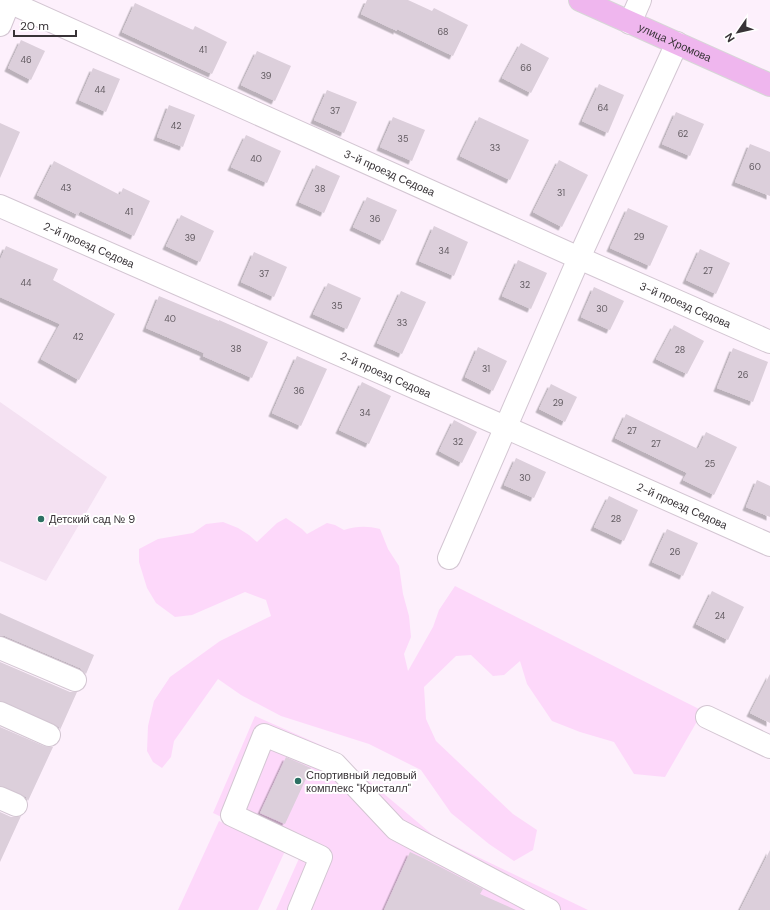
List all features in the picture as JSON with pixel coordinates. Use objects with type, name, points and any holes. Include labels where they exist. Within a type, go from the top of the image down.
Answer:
[{"type":"main road","name":"улица Хромова","points":[[580,0],[770,85]]},
{"type":"street","points":[[630,23],[640,0]]},
{"type":"street","points":[[0,25],[10,1]]},
{"type":"street","name":"3-й проезд Седова","points":[[10,1],[579,258],[770,342]]},
{"type":"street","points":[[449,558],[579,258],[676,43]]},
{"type":"street","name":"2-й проезд Седова","points":[[0,206],[505,427],[770,545]]},
{"type":"street","points":[[0,648],[75,680]]},
{"type":"street","points":[[0,713],[49,735]]},
{"type":"street","points":[[707,717],[770,747]]},
{"type":"street","points":[[299,910],[321,857],[232,815],[264,735],[335,764],[396,829],[549,910]]},
{"type":"shaded area","name":"Детский сад № 9","points":[[0,402],[107,477],[46,581],[0,561]]},
{"type":"shaded area","points":[[286,518],[307,534],[327,523],[344,530],[362,527],[380,529],[388,549],[399,566],[403,594],[409,616],[411,637],[404,654],[408,671],[433,627],[439,610],[455,586],[703,711],[665,777],[634,774],[614,742],[580,732],[552,721],[527,684],[520,661],[504,675],[493,676],[471,655],[456,656],[424,687],[426,719],[436,741],[513,814],[537,830],[533,850],[514,861],[489,844],[451,813],[421,770],[369,744],[281,716],[241,695],[218,679],[174,741],[171,757],[162,768],[153,762],[147,751],[148,726],[154,701],[170,677],[220,641],[271,616],[266,600],[245,592],[192,615],[175,617],[156,603],[147,588],[139,562],[139,549],[158,539],[193,533],[206,524],[223,522],[238,528],[257,542],[277,523]]},
{"type":"shaded area","name":"Спортивный ледовый комплекс \"Кристалл\"","points":[[255,716],[332,750],[434,836],[588,910],[276,910],[301,854],[213,813]]},
{"type":"shaded area","points":[[219,821],[285,851],[258,910],[178,910]]},
{"type":"building","points":[[367,0],[408,0],[432,11],[434,8],[468,25],[453,56],[397,29],[397,31],[361,14]]},
{"type":"building","points":[[135,3],[193,30],[195,26],[227,42],[212,74],[122,32]]},
{"type":"building","points":[[21,40],[45,51],[31,80],[8,68]]},
{"type":"building","points":[[521,43],[549,58],[531,93],[502,78]]},
{"type":"building","points":[[257,51],[291,66],[275,101],[241,85]]},
{"type":"building","points":[[93,68],[120,79],[106,112],[79,100]]},
{"type":"building","points":[[599,84],[624,95],[608,133],[582,121]]},
{"type":"building","points":[[327,90],[357,102],[344,133],[314,120]]},
{"type":"building","points":[[169,105],[195,115],[183,147],[157,137]]},
{"type":"building","points":[[676,112],[704,124],[690,156],[662,144]]},
{"type":"building","points":[[393,117],[425,130],[412,161],[380,147]]},
{"type":"building","points":[[479,117],[529,140],[510,180],[460,156]]},
{"type":"building","points":[[0,123],[20,132],[0,178]]},
{"type":"building","points":[[246,135],[281,151],[267,183],[231,167]]},
{"type":"building","points":[[750,144],[770,152],[770,196],[735,182]]},
{"type":"building","points":[[559,160],[588,175],[562,227],[533,212]]},
{"type":"building","points":[[54,161],[120,195],[123,188],[150,201],[134,236],[80,211],[78,215],[37,195]]},
{"type":"building","points":[[316,165],[340,176],[324,213],[299,202]]},
{"type":"building","points":[[367,197],[397,210],[383,241],[353,227]]},
{"type":"building","points":[[628,208],[668,226],[650,266],[610,248]]},
{"type":"building","points":[[181,215],[214,231],[200,262],[166,246]]},
{"type":"building","points":[[434,226],[468,242],[454,276],[419,261]]},
{"type":"building","points":[[6,246],[58,269],[53,280],[115,314],[79,380],[41,359],[60,324],[0,297],[0,260]]},
{"type":"building","points":[[700,249],[730,263],[716,294],[686,280]]},
{"type":"building","points":[[254,252],[287,267],[274,297],[241,282]]},
{"type":"building","points":[[518,260],[547,273],[531,309],[502,296]]},
{"type":"building","points":[[328,283],[361,298],[347,329],[313,314]]},
{"type":"building","points":[[594,287],[624,301],[610,330],[581,317]]},
{"type":"building","points":[[401,291],[426,302],[402,354],[377,343]]},
{"type":"building","points":[[159,296],[219,320],[268,342],[252,378],[203,356],[204,353],[146,328]]},
{"type":"building","points":[[674,325],[704,341],[687,374],[656,359]]},
{"type":"building","points":[[478,347],[507,361],[493,391],[465,377]]},
{"type":"building","points":[[733,348],[768,362],[753,402],[717,388]]},
{"type":"building","points":[[297,356],[327,369],[301,426],[272,413]]},
{"type":"building","points":[[362,382],[391,396],[369,444],[339,430]]},
{"type":"building","points":[[551,384],[577,397],[565,422],[539,409]]},
{"type":"building","points":[[626,414],[698,449],[706,432],[737,447],[714,495],[683,480],[687,473],[615,438]]},
{"type":"building","points":[[454,420],[477,432],[462,463],[439,451]]},
{"type":"building","points":[[516,458],[546,472],[534,498],[504,485]]},
{"type":"building","points":[[757,480],[770,486],[770,517],[746,507]]},
{"type":"building","points":[[609,496],[638,510],[624,541],[594,527]]},
{"type":"building","points":[[667,529],[698,543],[683,576],[652,562]]},
{"type":"building","points":[[712,591],[744,607],[728,640],[696,624]]},
{"type":"building","points":[[0,613],[94,655],[86,674],[80,668],[5,636],[0,636]]},
{"type":"building","points":[[0,662],[70,692],[77,692],[60,730],[59,727],[54,724],[0,701]]},
{"type":"building","points":[[770,674],[770,723],[750,713]]},
{"type":"building","points":[[0,727],[44,746],[53,747],[28,801],[26,797],[21,794],[0,786]]},
{"type":"building","points":[[286,757],[311,768],[285,824],[260,813]]},
{"type":"building","points":[[0,812],[11,817],[21,816],[0,862]]},
{"type":"building","points":[[770,850],[770,910],[740,910]]},
{"type":"building","points":[[410,852],[483,889],[480,894],[516,910],[384,910]]},
{"type":"place","name":"Детский сад № 9","points":[[41,519]]},
{"type":"place","name":"Спортивный ледовый комплекс \"Кристалл\"","points":[[298,781]]}]
